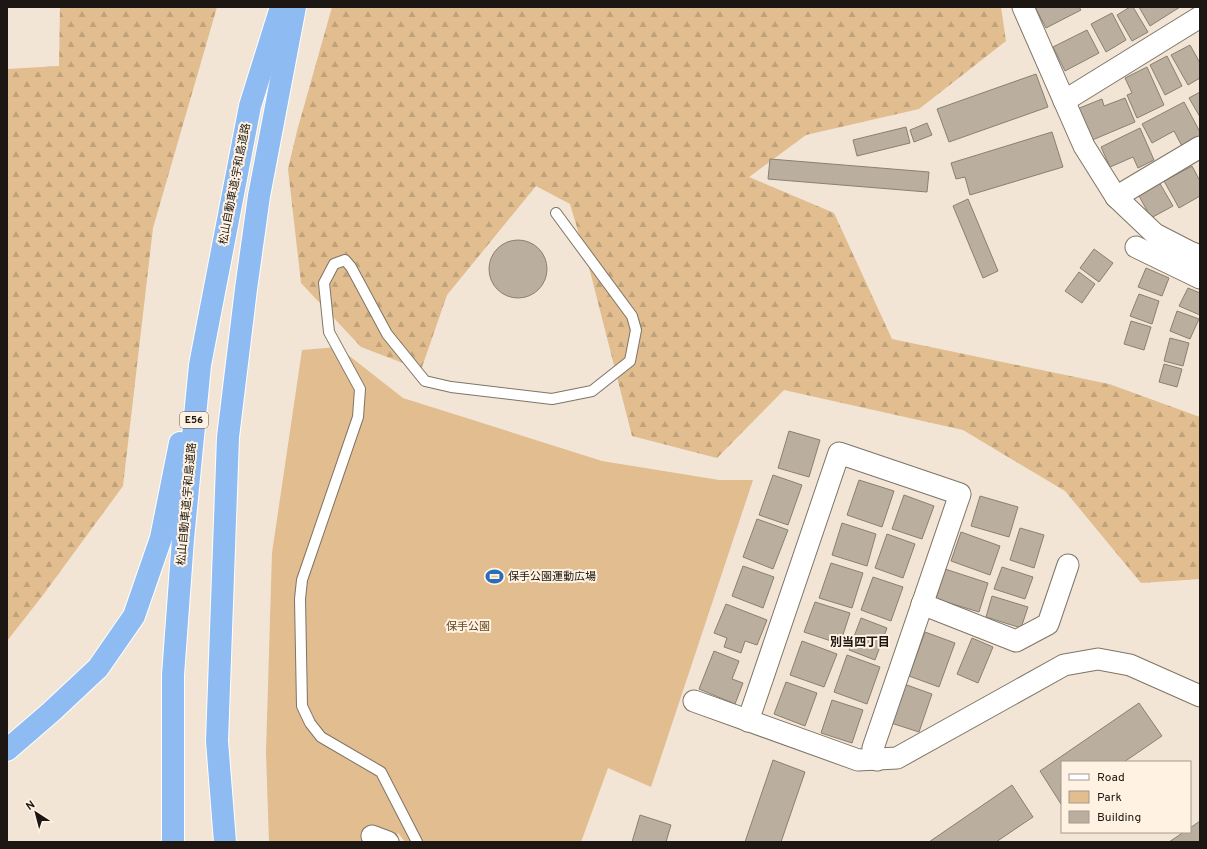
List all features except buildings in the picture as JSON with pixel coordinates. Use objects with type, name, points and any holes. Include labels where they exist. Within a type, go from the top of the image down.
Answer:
[{"type":"highway","name":"松山自動車道;宇和島道路","points":[[173,842],[173,675],[183,539],[200,365],[250,106],[281,7]]},
{"type":"highway","points":[[225,842],[217,741],[228,437],[259,196],[295,7]]},
{"type":"highway","points":[[7,750],[51,712],[98,668],[134,616],[161,538],[178,451],[200,365]]},
{"type":"street","points":[[1023,7],[1084,146],[1116,197],[1155,234],[1200,256]]},
{"type":"street","points":[[1064,101],[1200,17]]},
{"type":"street","points":[[1116,197],[1200,147]]},
{"type":"street","points":[[1136,247],[1200,278]]},
{"type":"street","points":[[748,721],[839,453],[960,494],[873,748],[877,760]]},
{"type":"street","points":[[922,604],[1016,641],[1048,624],[1068,565]]},
{"type":"street","points":[[694,702],[858,760],[877,760],[897,758],[1064,665],[1098,659],[1130,665],[1200,696]]},
{"type":"lane","points":[[417,842],[381,772],[321,737],[310,723],[302,706],[300,599],[302,580],[358,417],[360,389],[329,332],[324,283],[334,264],[345,260],[351,267],[387,334],[425,381],[451,387],[552,399],[592,391],[630,361],[636,330],[632,316],[556,213]]},
{"type":"green space","points":[[60,7],[217,7],[153,228],[123,486],[43,595],[7,641],[7,69],[59,66]]},
{"type":"green space","points":[[332,7],[1001,7],[1006,41],[919,109],[806,135],[749,177],[834,213],[892,339],[1109,384],[1200,417],[1200,579],[1141,583],[1065,491],[963,430],[784,390],[717,458],[632,436],[591,275],[570,204],[536,186],[447,295],[421,370],[361,347],[301,283],[288,169],[297,131]]},
{"type":"green space","name":"保手公園","points":[[338,347],[403,398],[602,461],[719,480],[753,480],[651,787],[608,768],[581,842],[405,842],[398,833],[392,842],[269,842],[266,752],[272,553],[302,350]]},
{"type":"place","name":"保手公園運動広場","points":[[495,577]]},
{"type":"district","name":"別当四丁目","points":[[860,643]]}]
